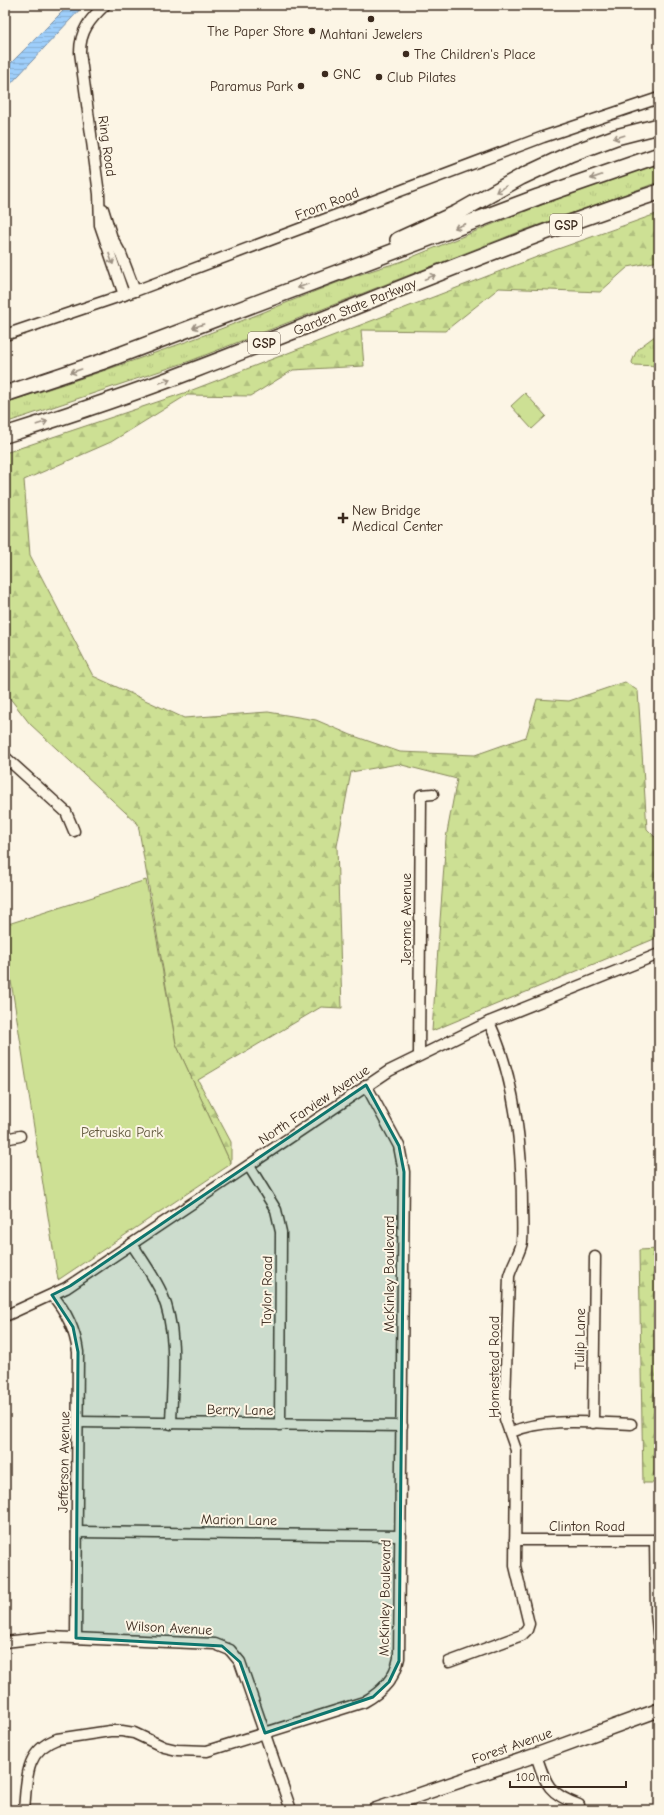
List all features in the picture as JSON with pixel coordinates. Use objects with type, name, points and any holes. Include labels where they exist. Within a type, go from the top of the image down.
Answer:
[{"type":"highway","points":[[340,272],[396,241],[457,213],[521,177],[563,157],[599,143],[659,126]]},
{"type":"highway","name":"GSP","points":[[5,394],[101,362],[544,195],[659,155]]},
{"type":"highway","name":"Garden State Parkway","points":[[5,435],[113,400],[193,371],[513,245],[659,192]]},
{"type":"highway","points":[[614,208],[659,197]]},
{"type":"main road","name":"Forest Avenue","points":[[375,1810],[536,1756],[659,1710]]},
{"type":"street","name":"Ring Road","points":[[105,5],[88,24],[83,34],[80,46],[99,194],[100,224],[124,295]]},
{"type":"street","name":"From Road","points":[[5,335],[124,295],[543,137],[659,98]]},
{"type":"street","points":[[99,194],[112,238],[124,260],[135,291]]},
{"type":"street","points":[[5,758],[66,812],[74,831]]},
{"type":"street","name":"Jerome Avenue","points":[[420,1055],[421,796],[433,794]]},
{"type":"street","name":"North Farview Avenue","points":[[5,1316],[20,1311],[66,1288],[249,1166],[366,1085],[420,1055],[489,1022],[659,954]]},
{"type":"street","name":"Homestead Road","points":[[449,1662],[514,1639],[528,1630],[528,1616],[515,1566],[517,1459],[512,1432],[506,1419],[509,1276],[513,1262],[522,1242],[522,1167],[516,1119],[505,1067],[501,1051],[489,1022]]},
{"type":"street","name":"McKinley Boulevard","points":[[24,1810],[29,1766],[32,1759],[42,1746],[57,1739],[110,1731],[122,1731],[134,1733],[164,1747],[177,1750],[202,1752],[364,1702],[381,1691],[395,1673],[400,1658],[404,1172],[398,1146],[366,1085]]},
{"type":"street","points":[[5,1139],[20,1136]]},
{"type":"street","name":"Taylor Road","points":[[249,1166],[276,1210],[282,1232],[280,1425]]},
{"type":"street","points":[[132,1244],[155,1279],[168,1310],[172,1342],[171,1424]]},
{"type":"street","name":"Tulip Lane","points":[[593,1423],[595,1256]]},
{"type":"street","name":"Jefferson Avenue","points":[[52,1295],[68,1316],[77,1340],[78,1352],[76,1638]]},
{"type":"street","name":"Berry Lane","points":[[78,1422],[402,1426]]},
{"type":"street","points":[[512,1432],[536,1424],[631,1424]]},
{"type":"street","name":"Marion Lane","points":[[77,1532],[401,1536]]},
{"type":"street","name":"Clinton Road","points":[[515,1540],[657,1540]]},
{"type":"street","points":[[657,1540],[656,1611],[659,1643]]},
{"type":"street","name":"Wilson Avenue","points":[[5,1642],[49,1637],[215,1644],[222,1646],[235,1654],[240,1662],[291,1810]]},
{"type":"street","points":[[536,1756],[544,1779],[551,1790],[557,1795],[579,1804]]},
{"type":"highlighted area","points":[[366,1085],[399,1146],[404,1172],[399,1661],[389,1682],[373,1697],[265,1733],[240,1662],[222,1646],[76,1638],[78,1352],[73,1327],[52,1295],[70,1286]]},
{"type":"green space","points":[[659,164],[659,182],[519,232],[190,361],[5,423],[5,403],[165,350],[347,279],[400,262],[561,198]]},
{"type":"green space","points":[[659,213],[659,261],[628,267],[600,292],[499,288],[445,331],[361,330],[364,366],[293,370],[251,396],[187,395],[111,442],[24,480],[30,555],[93,676],[184,718],[268,712],[316,720],[351,735],[400,752],[475,755],[526,737],[537,699],[569,701],[625,682],[638,691],[647,829],[659,841],[659,937],[432,1031],[446,838],[457,779],[398,764],[351,772],[337,846],[342,1008],[321,1007],[198,1080],[231,1142],[231,1164],[176,1044],[138,824],[30,724],[5,692],[5,453],[187,392],[555,250]]},
{"type":"green space","points":[[659,333],[659,366],[633,365],[632,362],[640,347]]},
{"type":"green space","points":[[525,393],[546,416],[532,429],[511,406]]},
{"type":"green space","name":"Petruska Park","points":[[146,880],[176,1044],[231,1164],[58,1280],[5,943],[5,925]]},
{"type":"green space","points":[[659,1249],[659,1483],[643,1483],[639,1250]]},
{"type":"water","points":[[69,5],[84,5],[5,90],[5,69]]},
{"type":"place","name":"Mahtani Jewelers","points":[[371,19]]},
{"type":"place","name":"The Paper Store","points":[[312,31]]},
{"type":"place","name":"The Children's Place","points":[[406,54]]},
{"type":"place","name":"GNC","points":[[325,74]]},
{"type":"place","name":"Club Pilates","points":[[379,77]]},
{"type":"place","name":"Paramus Park","points":[[301,86]]},
{"type":"place","name":"New Bridge Medical Center","points":[[343,518]]}]
